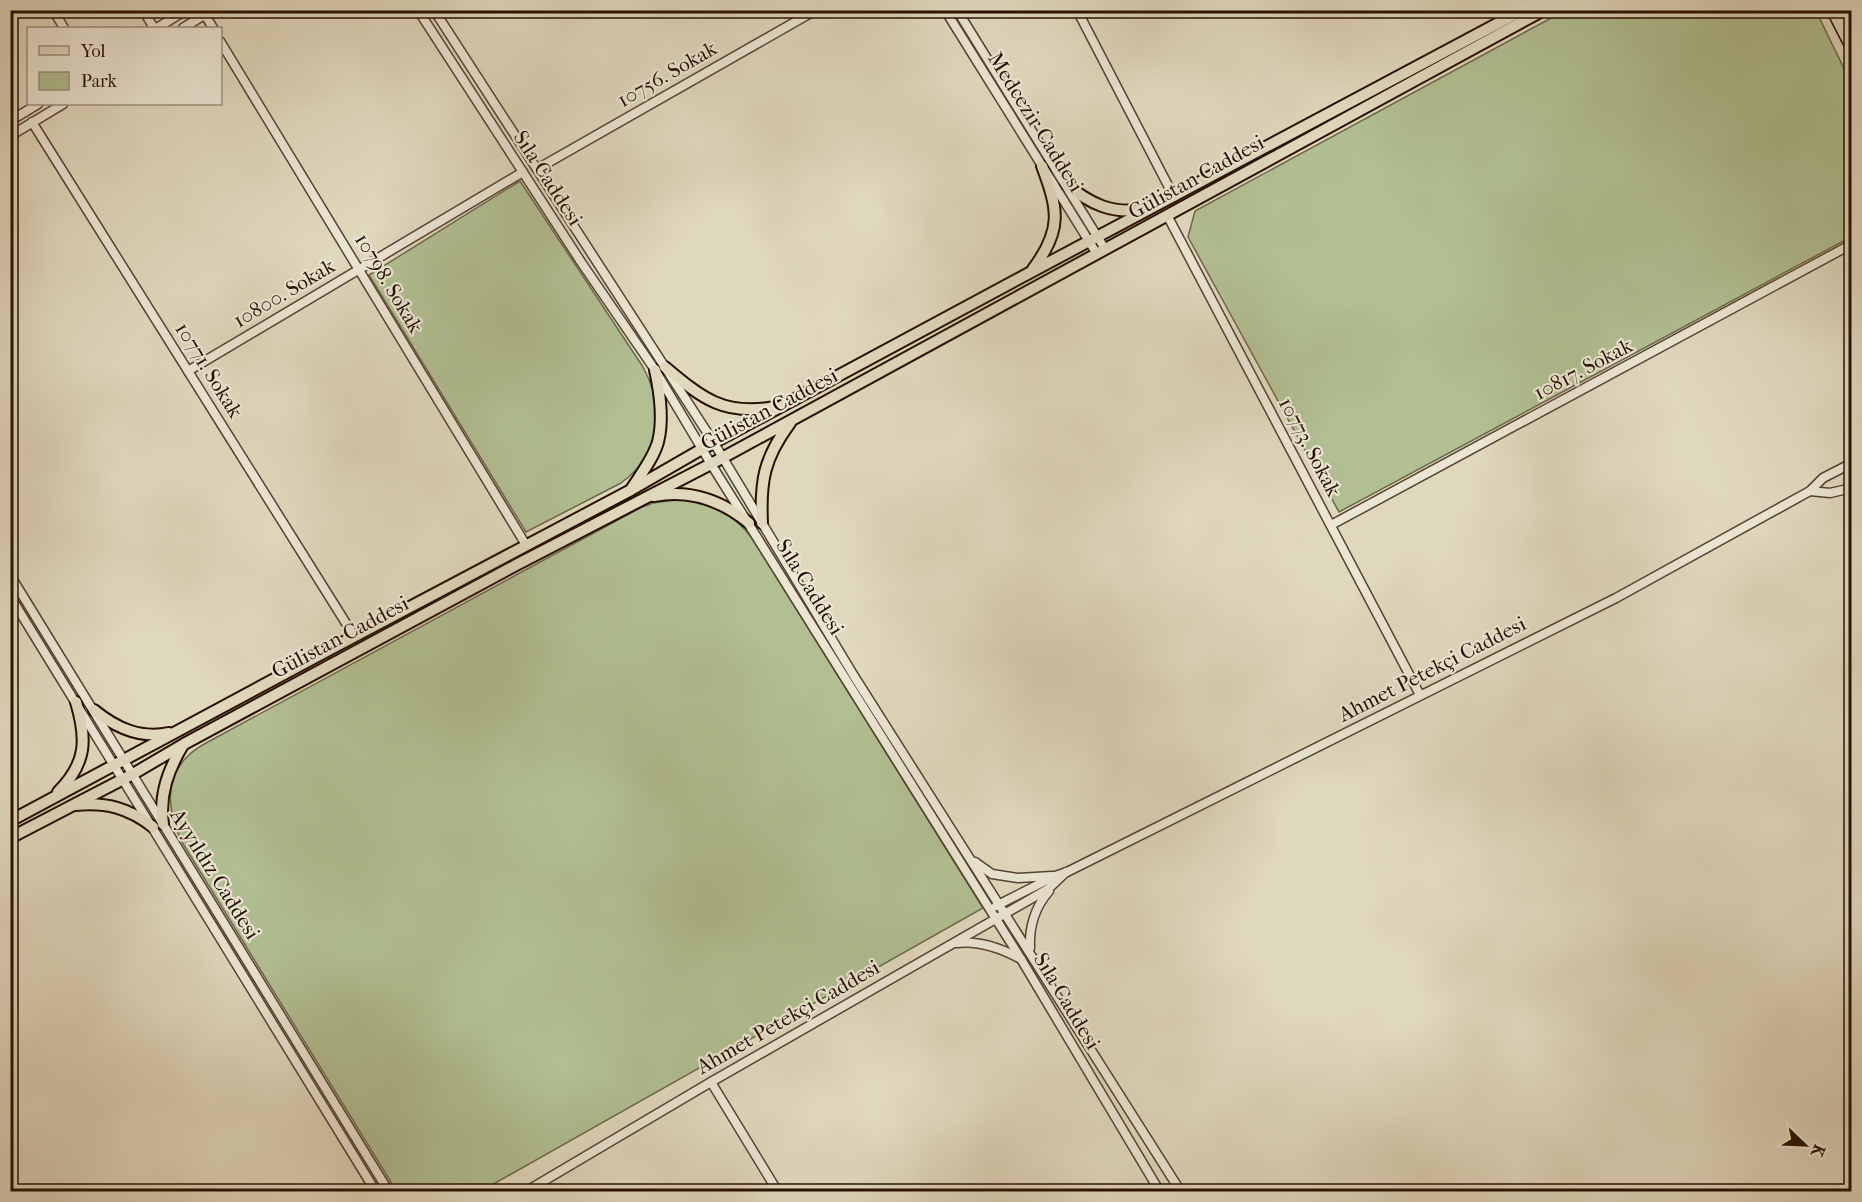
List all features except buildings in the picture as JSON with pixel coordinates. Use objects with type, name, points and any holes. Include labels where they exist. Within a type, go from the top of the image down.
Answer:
[{"type":"highway","points":[[1833,10],[1851,47]]},
{"type":"highway","points":[[1843,10],[1851,27]]},
{"type":"main road","name":"Gülistan Caddesi","points":[[10,821],[631,490],[702,448],[1030,272],[1523,10]]},
{"type":"main road","name":"Gülistan Caddesi","points":[[10,838],[134,774],[184,744],[516,565],[711,464],[1544,10]]},
{"type":"main road","points":[[1030,272],[1047,249],[1056,219],[1052,191],[1042,166]]},
{"type":"main road","points":[[1066,184],[1082,198],[1110,210],[1129,211],[1157,206]]},
{"type":"main road","points":[[660,369],[713,403],[758,410],[784,405]]},
{"type":"main road","points":[[631,490],[658,442],[661,419],[660,369]]},
{"type":"main road","points":[[762,523],[763,478],[769,457],[792,419]]},
{"type":"main road","points":[[642,499],[675,493],[696,495],[729,508],[749,523]]},
{"type":"main road","points":[[49,801],[68,782],[82,753],[84,732],[75,702]]},
{"type":"main road","points":[[94,710],[106,720],[129,731],[152,735],[179,731]]},
{"type":"main road","points":[[69,806],[111,805],[158,826],[164,785],[184,744]]},
{"type":"street","points":[[53,10],[63,27]]},
{"type":"street","points":[[143,10],[155,27]]},
{"type":"street","points":[[158,27],[186,10]]},
{"type":"street","name":"Sıla Caddesi","points":[[418,10],[523,172],[714,443],[850,669],[1181,1191]]},
{"type":"street","points":[[434,10],[537,169],[660,369]]},
{"type":"street","name":"10756. Sokak","points":[[537,169],[816,10]]},
{"type":"street","name":"Medcezir Caddesi","points":[[945,10],[1042,166],[1094,238]]},
{"type":"street","name":"Medcezir Caddesi","points":[[957,10],[1066,184],[1101,251]]},
{"type":"street","points":[[1077,10],[1174,197]]},
{"type":"street","points":[[185,27],[208,13]]},
{"type":"street","name":"10798. Sokak","points":[[222,44],[526,545]]},
{"type":"street","points":[[10,121],[36,105]]},
{"type":"street","points":[[10,136],[61,105]]},
{"type":"street","name":"10771. Sokak","points":[[32,122],[354,636]]},
{"type":"street","name":"10800. Sokak","points":[[188,371],[523,172]]},
{"type":"street","name":"10773. Sokak","points":[[1167,215],[1420,695]]},
{"type":"street","name":"10817. Sokak","points":[[1331,525],[1851,244]]},
{"type":"street","name":"Sıla Caddesi","points":[[660,369],[711,464],[1021,959],[1160,1191]]},
{"type":"street","name":"Ahmet Petekçi Caddesi","points":[[525,1191],[996,919],[1067,872],[1616,597],[1810,491],[1823,478],[1851,463]]},
{"type":"street","name":"Ahmet Petekçi Caddesi","points":[[1810,491],[1830,493],[1851,488]]},
{"type":"street","name":"Ayyıldız Caddesi","points":[[10,575],[134,774],[158,826],[376,1191]]},
{"type":"street","name":"Ayyıldız Caddesi","points":[[10,596],[123,779],[158,826],[389,1191]]},
{"type":"street","points":[[972,859],[992,874],[1018,878],[1056,879]]},
{"type":"street","points":[[1030,952],[1029,938],[1037,909],[1056,879]]},
{"type":"street","name":"Ahmet Petekçi Caddesi","points":[[990,910],[1056,879]]},
{"type":"street","points":[[952,944],[966,942],[988,945],[1021,959]]},
{"type":"street","points":[[711,1082],[778,1191]]},
{"type":"green space","points":[[1564,11],[1816,11],[1851,83],[1851,237],[1339,512],[1188,237],[1195,211]]},
{"type":"green space","points":[[520,181],[643,367],[650,382],[656,414],[650,445],[644,459],[634,472],[621,483],[526,532],[369,275]]},
{"type":"green space","points":[[674,500],[698,502],[718,509],[735,520],[751,537],[983,908],[481,1191],[397,1192],[183,844],[174,822],[170,799],[174,777],[189,755],[206,743],[640,508],[653,503]]}]
